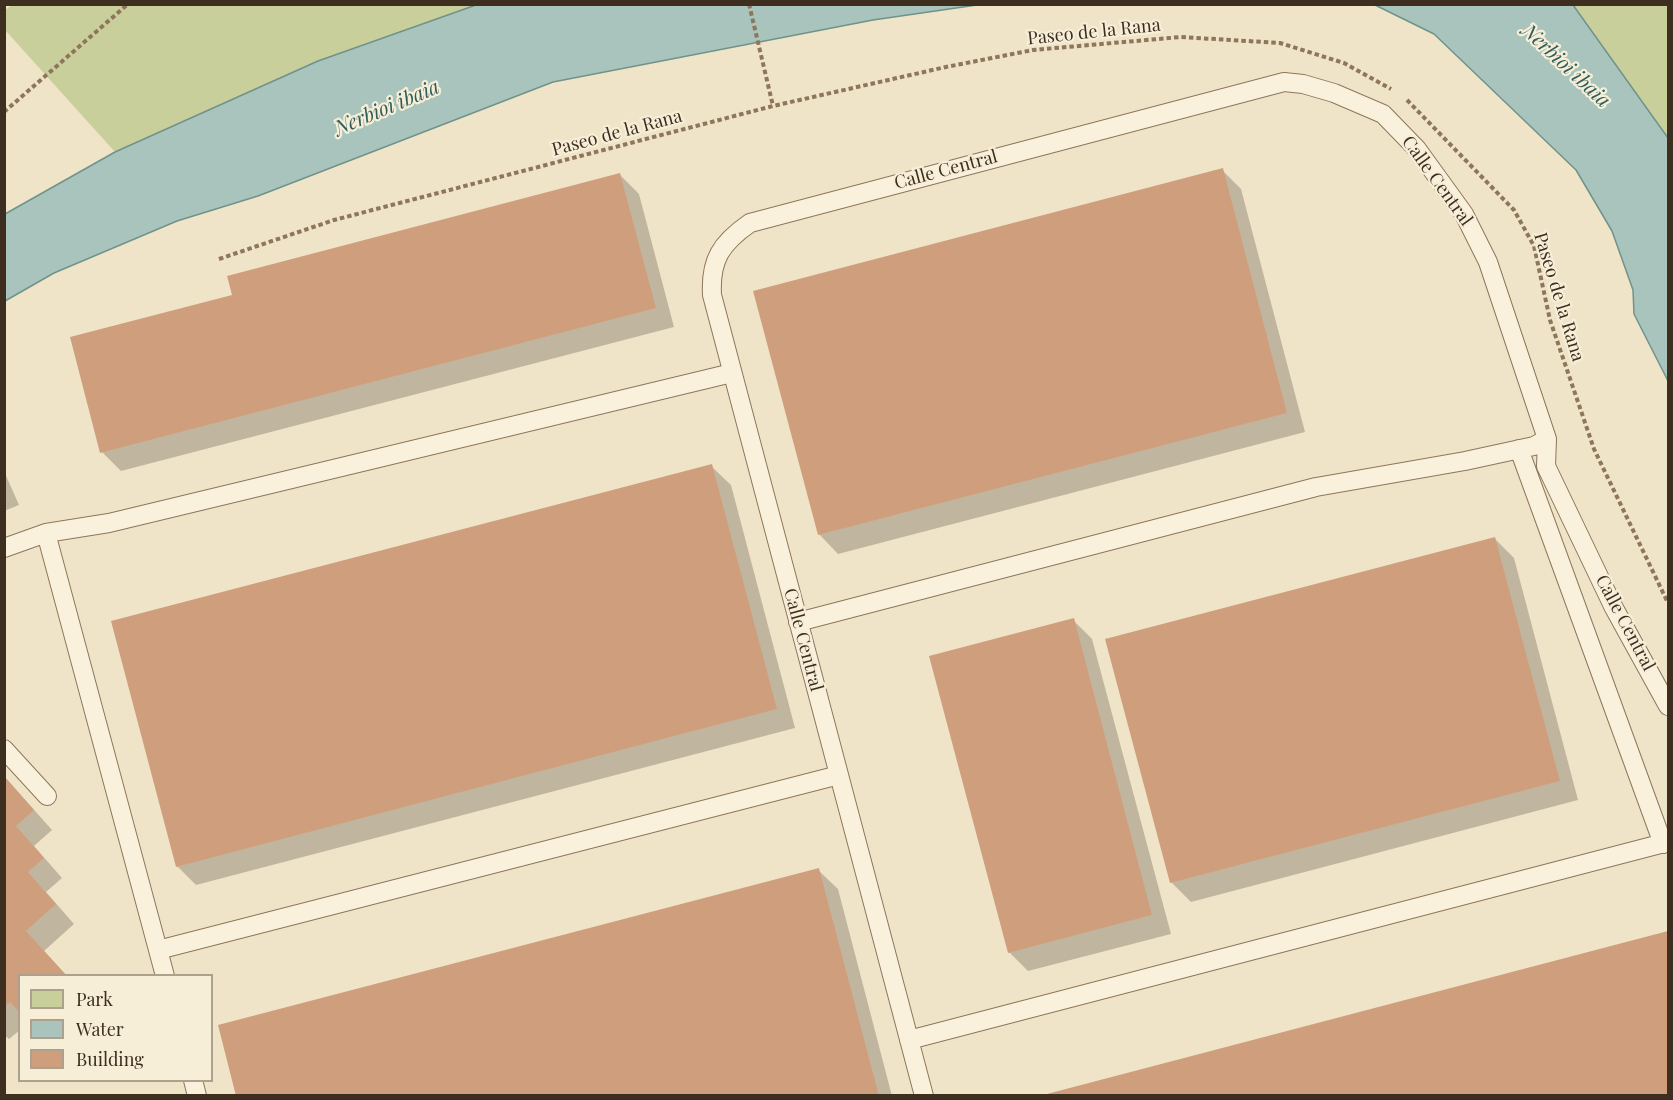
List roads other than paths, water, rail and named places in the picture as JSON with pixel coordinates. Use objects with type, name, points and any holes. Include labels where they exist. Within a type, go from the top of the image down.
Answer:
[{"type":"lane","name":"Calle Central","points":[[924,1095],[712,295],[711,273],[718,254],[732,235],[750,223],[1284,82],[1303,84],[1334,93],[1383,114],[1417,149],[1464,214],[1488,262],[1547,439],[1546,466],[1614,608],[1668,706]]},
{"type":"lane","points":[[4,548],[46,533],[109,523],[732,373]]},
{"type":"lane","points":[[798,622],[1316,487],[1519,449],[1547,439]]},
{"type":"lane","points":[[909,1040],[1666,843],[1519,449]]},
{"type":"lane","points":[[46,533],[165,974]]},
{"type":"lane","points":[[4,749],[47,796]]},
{"type":"lane","points":[[158,950],[839,775]]},
{"type":"water","name":"Nerbioi ibaia","points":[[476,5],[977,5],[873,20],[553,82],[258,196],[177,221],[54,273],[5,301],[5,214],[115,152],[318,61]]},
{"type":"water","name":"Nerbioi ibaia","points":[[1375,5],[1573,5],[1668,138],[1668,381],[1634,314],[1633,290],[1612,231],[1576,170],[1434,34]]}]
